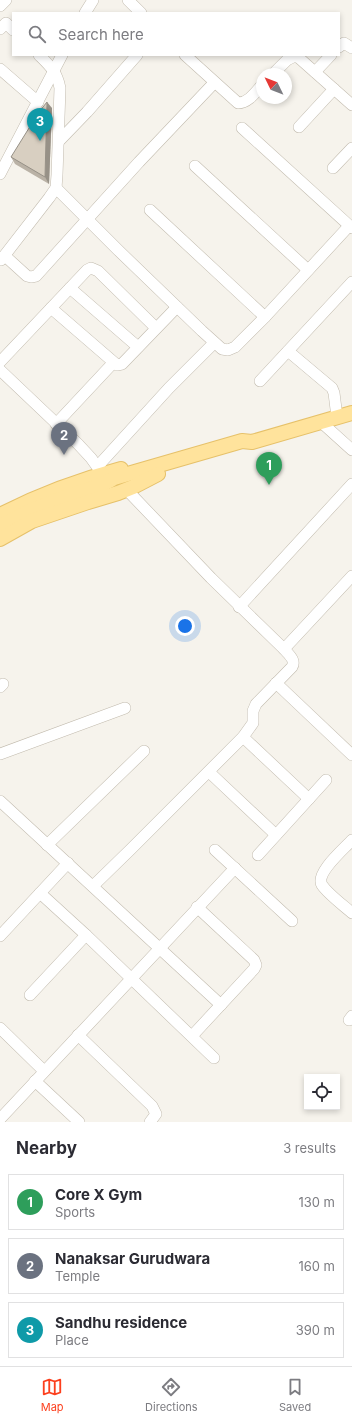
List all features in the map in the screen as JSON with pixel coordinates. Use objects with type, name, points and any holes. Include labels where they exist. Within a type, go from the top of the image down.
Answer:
[{"type":"main road","points":[[102,475],[116,485],[157,470],[212,454],[243,448],[252,442],[352,413]]},
{"type":"main road","points":[[0,539],[44,517],[127,490],[157,470]]},
{"type":"main road","points":[[0,515],[64,486],[102,475]]},
{"type":"main road","points":[[0,528],[38,508],[68,496],[102,475]]},
{"type":"street","points":[[0,6],[6,0]]},
{"type":"street","points":[[86,12],[93,0]]},
{"type":"street","points":[[128,0],[140,12]]},
{"type":"street","points":[[340,46],[344,43],[352,48]]},
{"type":"street","points":[[40,56],[54,70],[59,80],[60,88],[58,175],[56,188],[2,258],[27,276],[31,277],[36,276],[87,218],[214,83]]},
{"type":"street","points":[[0,174],[61,56]]},
{"type":"street","points":[[59,141],[87,112],[136,56]]},
{"type":"street","points":[[186,56],[214,83],[238,103],[243,103],[248,100],[256,91]]},
{"type":"street","points":[[279,68],[287,60],[295,56],[299,58],[352,105]]},
{"type":"street","points":[[315,72],[330,56]]},
{"type":"street","points":[[0,69],[38,102]]},
{"type":"street","points":[[299,127],[334,89]]},
{"type":"street","points":[[56,188],[214,343],[222,349],[228,350],[235,347],[351,227],[242,128]]},
{"type":"street","points":[[333,168],[352,148]]},
{"type":"street","points":[[195,166],[308,270]]},
{"type":"street","points":[[150,210],[265,316]]},
{"type":"street","points":[[0,362],[87,270],[91,268],[94,268],[156,328]]},
{"type":"street","points":[[260,381],[352,282]]},
{"type":"street","points":[[70,288],[138,347]]},
{"type":"street","points":[[51,308],[113,363],[119,365],[177,307]]},
{"type":"street","points":[[0,370],[78,444],[102,475],[169,388],[214,343]]},
{"type":"street","points":[[288,351],[332,388],[337,417]]},
{"type":"street","points":[[56,424],[113,363]]},
{"type":"street","points":[[321,422],[352,450]]},
{"type":"street","points":[[239,607],[352,484]]},
{"type":"street","points":[[93,886],[243,737],[253,723],[253,711],[256,704],[294,664],[293,660],[284,649],[239,607],[127,490]]},
{"type":"street","points":[[284,649],[352,576]]},
{"type":"street","points":[[276,683],[352,755]]},
{"type":"street","points":[[0,754],[125,708]]},
{"type":"street","points":[[243,737],[309,799]]},
{"type":"street","points":[[47,845],[144,751]]},
{"type":"street","points":[[208,772],[276,835]]},
{"type":"street","points":[[258,855],[326,780]]},
{"type":"street","points":[[0,801],[160,947],[221,1005]]},
{"type":"street","points":[[352,840],[323,871],[320,878],[321,884],[352,913]]},
{"type":"street","points":[[215,850],[292,921]]},
{"type":"street","points":[[0,936],[68,863]]},
{"type":"street","points":[[0,1119],[160,947],[236,868]]},
{"type":"street","points":[[40,893],[214,1058]]},
{"type":"street","points":[[192,1036],[256,965],[254,960],[198,907]]},
{"type":"street","points":[[30,995],[86,935]]},
{"type":"street","points":[[0,1028],[44,1071]]},
{"type":"street","points":[[78,1035],[152,1106],[156,1114],[150,1122]]},
{"type":"street","points":[[35,1081],[79,1122]]},
{"type":"building","points":[[47,102],[45,177],[11,157],[39,112]]},
{"type":"place","name":"Sandhu residence","points":[[40,141]]},
{"type":"place","name":"Nanaksar Gurudwara","points":[[64,455]]},
{"type":"place","name":"Core X Gym","points":[[269,485]]}]
